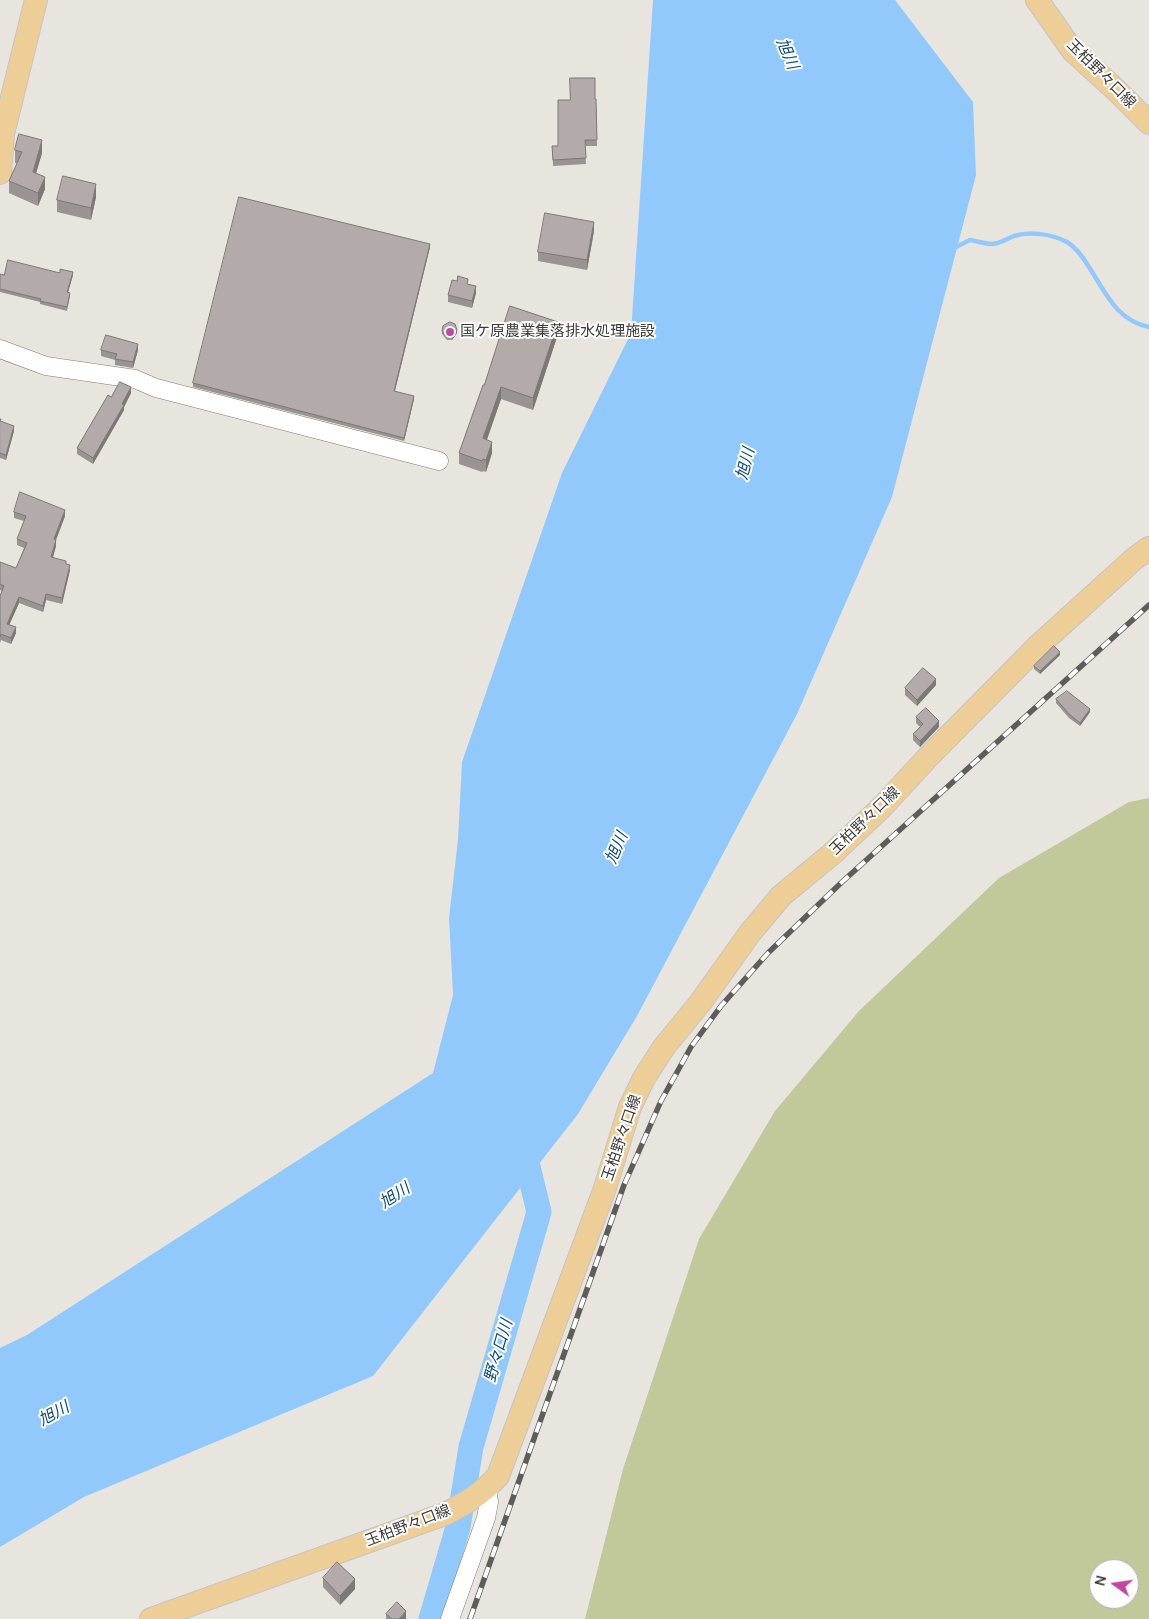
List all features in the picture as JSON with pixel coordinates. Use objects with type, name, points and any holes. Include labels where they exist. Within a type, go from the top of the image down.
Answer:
[{"type":"main road","points":[[0,173],[1,134],[36,0]]},
{"type":"main road","name":"玉柏野々口線","points":[[1037,0],[1073,51],[1149,123]]},
{"type":"main road","name":"玉柏野々口線","points":[[151,1619],[445,1514],[482,1493],[498,1476],[604,1191],[630,1107],[644,1078],[664,1047],[700,1003],[750,933],[781,896],[833,853],[883,806],[928,757],[1039,645],[1134,558],[1149,548]]},
{"type":"street","points":[[0,349],[46,366],[135,379],[156,388],[439,461]]},
{"type":"street","points":[[450,1619],[486,1518],[489,1502],[482,1493]]},
{"type":"green space","points":[[1149,798],[1149,1619],[585,1619],[623,1469],[699,1239],[775,1111],[859,1011],[999,878],[1129,802]]},
{"type":"water","name":"旭川","points":[[653,0],[895,0],[973,102],[976,175],[892,497],[797,714],[637,1016],[578,1114],[373,1376],[84,1497],[0,1547],[0,1348],[27,1335],[433,1073],[453,995],[449,918],[458,840],[462,762],[562,473],[631,333]]},
{"type":"building","points":[[570,78],[595,78],[597,140],[585,140],[586,158],[553,160],[552,146],[558,146],[558,100],[570,100]]},
{"type":"building","points":[[19,134],[42,140],[33,172],[45,177],[38,193],[9,181],[22,152],[15,150]]},
{"type":"building","points":[[63,176],[96,184],[91,208],[57,200]]},
{"type":"building","points":[[239,197],[430,244],[394,391],[414,396],[404,438],[193,383]]},
{"type":"building","points":[[545,213],[594,222],[587,260],[538,252]]},
{"type":"building","points":[[8,260],[60,273],[60,269],[73,272],[67,292],[70,293],[67,307],[0,289],[0,274],[4,275]]},
{"type":"building","points":[[458,276],[468,279],[467,284],[476,286],[472,301],[448,295],[452,280],[457,281]]},
{"type":"building","points":[[510,306],[558,322],[533,398],[501,387],[483,438],[492,442],[486,460],[483,459],[482,461],[459,453]]},
{"type":"building","name":"国ケ原農業集落排水処理施設","points":[[450,322],[455,324],[457,330],[452,337],[447,337],[442,331],[443,326]]},
{"type":"building","points":[[106,335],[138,344],[133,362],[115,359],[117,354],[101,350]]},
{"type":"building","points":[[120,382],[131,387],[122,404],[124,405],[93,458],[77,448],[108,395],[111,397]]},
{"type":"building","points":[[0,421],[14,426],[6,455],[0,453]]},
{"type":"building","points":[[20,492],[65,510],[54,539],[56,540],[51,557],[66,561],[66,564],[70,565],[62,598],[46,594],[43,606],[19,597],[7,624],[16,627],[11,638],[1,634],[0,637],[0,596],[4,586],[0,584],[0,562],[16,568],[27,543],[17,539],[26,516],[14,512]]},
{"type":"building","points":[[1054,646],[1060,652],[1040,671],[1034,666]]},
{"type":"building","points":[[923,668],[936,679],[917,700],[905,688]]},
{"type":"building","points":[[1067,691],[1090,709],[1080,723],[1056,699]]},
{"type":"building","points":[[926,708],[939,721],[920,741],[913,734],[923,724],[916,717]]},
{"type":"building","points":[[337,1562],[355,1579],[340,1596],[323,1578]]},
{"type":"building","points":[[397,1602],[406,1611],[399,1619],[392,1619],[386,1614]]},
{"type":"waterway","points":[[954,248],[970,240],[992,244],[1020,234],[1041,234],[1061,239],[1071,244],[1080,253],[1107,296],[1120,312],[1128,318],[1149,327]]},
{"type":"waterway","name":"野々口川","points":[[431,1619],[458,1527],[471,1447],[539,1212],[522,1142]]},
{"type":"railway","points":[[470,1619],[624,1185],[661,1101],[691,1047],[721,1006],[768,953],[842,882],[1149,605]]},
{"type":"place","name":"国ケ原農業集落排水処理施設","points":[[450,332]]}]
